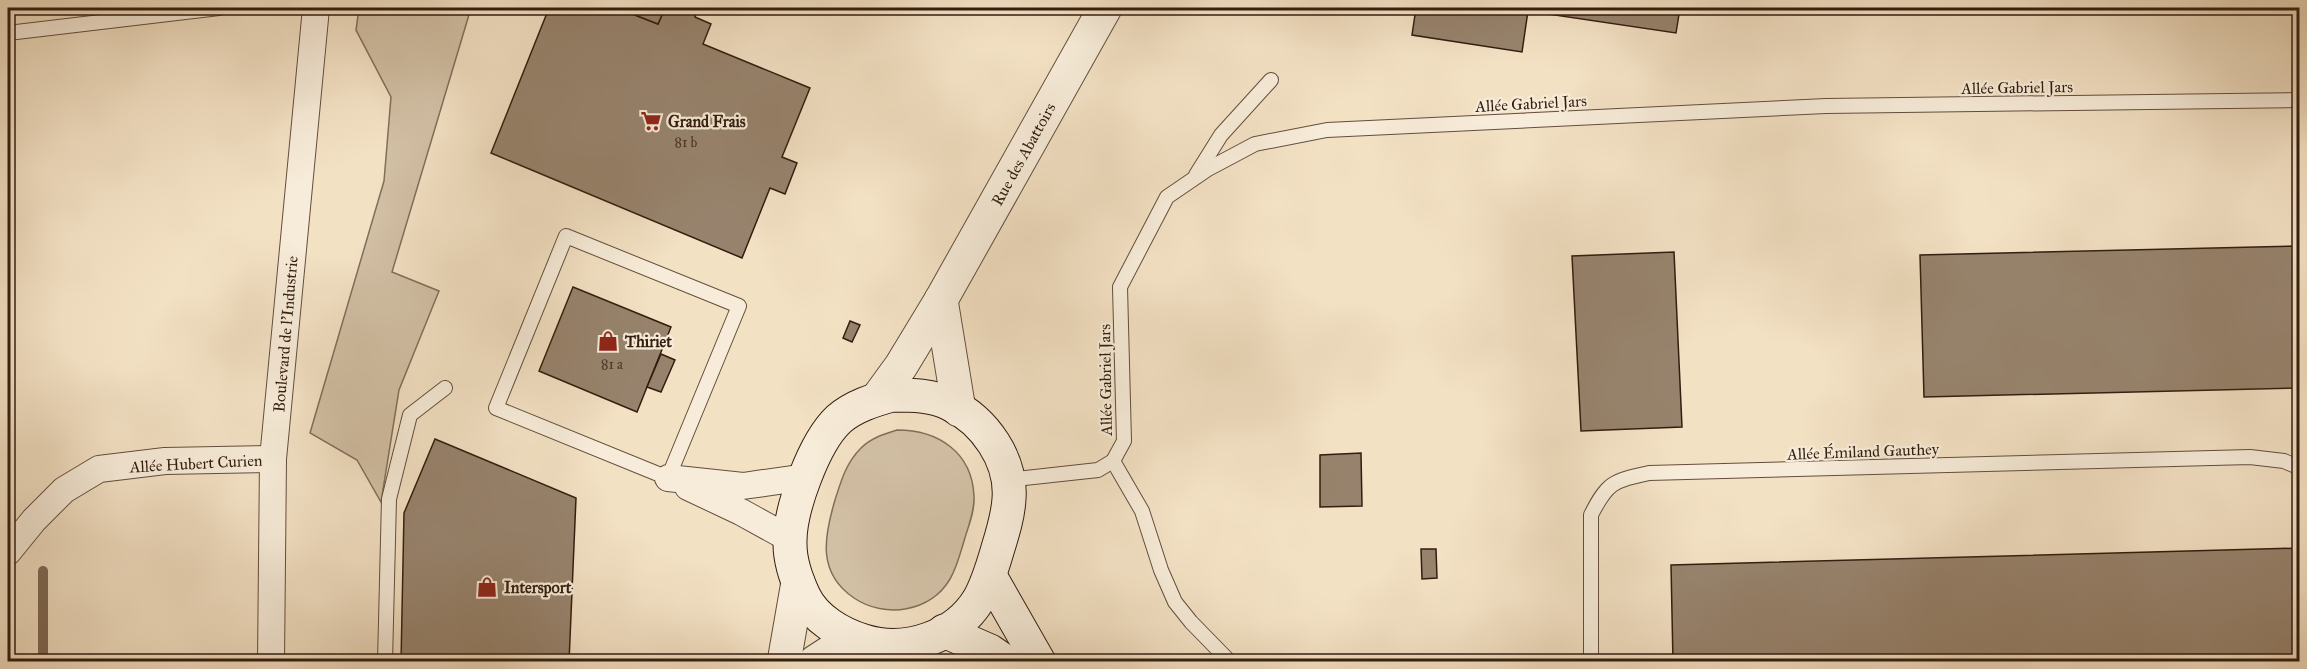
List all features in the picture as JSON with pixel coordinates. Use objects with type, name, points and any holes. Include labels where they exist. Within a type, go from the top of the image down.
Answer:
[{"type":"main road","name":"Rue des Abattoirs","points":[[878,399],[941,300],[1105,8]]},
{"type":"main road","points":[[941,300],[959,410]]},
{"type":"main road","points":[[892,395],[922,395],[950,404],[959,410],[974,420],[993,441],[1005,468],[1009,497],[1006,524],[990,576],[978,600],[959,622],[935,637],[907,645],[877,645],[852,638],[825,621],[806,599],[794,572],[790,539],[794,517],[820,441],[840,419],[864,403],[892,395]]},
{"type":"main road","points":[[990,576],[1039,662]]},
{"type":"main road","points":[[784,662],[798,582]]},
{"type":"main road","points":[[945,631],[990,651],[1005,662]]},
{"type":"main road","points":[[815,662],[852,638]]},
{"type":"street","name":"Boulevard de l'Industrie","points":[[271,662],[273,459],[316,8]]},
{"type":"street","name":"Allée Hubert Curien","points":[[8,552],[34,520],[64,490],[99,469],[165,461],[273,459]]},
{"type":"street","points":[[668,478],[743,486],[806,477]]},
{"type":"street","points":[[668,478],[741,512],[790,539]]},
{"type":"lane","points":[[8,33],[219,8]]},
{"type":"lane","points":[[1193,179],[1221,135],[1271,80]]},
{"type":"lane","name":"Allée Gabriel Jars","points":[[1007,480],[1098,470],[1113,460],[1124,441],[1120,288],[1167,197],[1208,169],[1255,144],[1327,130],[1826,106],[2300,100]]},
{"type":"lane","points":[[566,236],[739,306],[668,478],[496,408],[566,236]]},
{"type":"lane","points":[[385,662],[389,499],[410,415],[445,388]]},
{"type":"lane","name":"Allée Émiland Gauthey","points":[[1590,662],[1591,515],[1602,494],[1617,480],[1649,473],[2250,457],[2284,462],[2300,468]]},
{"type":"lane","points":[[1113,460],[1142,511],[1161,570],[1175,602],[1230,662]]},
{"type":"shaded area","points":[[359,8],[471,8],[392,272],[439,291],[399,390],[381,502],[357,460],[310,433],[384,181],[391,97],[356,30]]},
{"type":"shaded area","points":[[897,430],[926,434],[950,446],[967,467],[972,481],[974,502],[956,565],[942,590],[919,605],[893,610],[866,605],[842,588],[829,566],[826,541],[835,500],[851,460],[869,442]]},
{"type":"building","name":"Grand Frais","points":[[549,8],[617,8],[658,24],[665,8],[698,8],[695,17],[711,24],[703,44],[810,88],[782,157],[797,163],[785,194],[770,188],[742,258],[491,153]]},
{"type":"building","points":[[617,8],[665,8],[658,24]]},
{"type":"building","points":[[1416,8],[1680,8],[1676,33],[1528,11],[1522,52],[1412,35]]},
{"type":"building","points":[[2300,246],[2300,388],[1924,397],[1920,255]]},
{"type":"building","points":[[1674,252],[1682,427],[1581,431],[1572,256]]},
{"type":"building","name":"Thiriet","points":[[573,287],[671,327],[637,412],[539,371]]},
{"type":"building","points":[[850,321],[860,325],[852,342],[843,338]]},
{"type":"building","points":[[661,354],[675,360],[661,392],[647,387]]},
{"type":"building","name":"Intersport","points":[[435,439],[576,498],[569,662],[401,662],[404,513]]},
{"type":"building","points":[[1361,453],[1362,506],[1320,507],[1320,455]]},
{"type":"building","points":[[2300,548],[2300,662],[1673,662],[1671,565]]},
{"type":"building","points":[[1421,549],[1436,549],[1437,578],[1422,579]]},
{"type":"waterway","points":[[43,571],[43,662]]},
{"type":"place","name":"Grand Frais","points":[[651,121]]},
{"type":"place","name":"Thiriet","points":[[608,341]]},
{"type":"place","name":"Intersport","points":[[487,587]]}]
